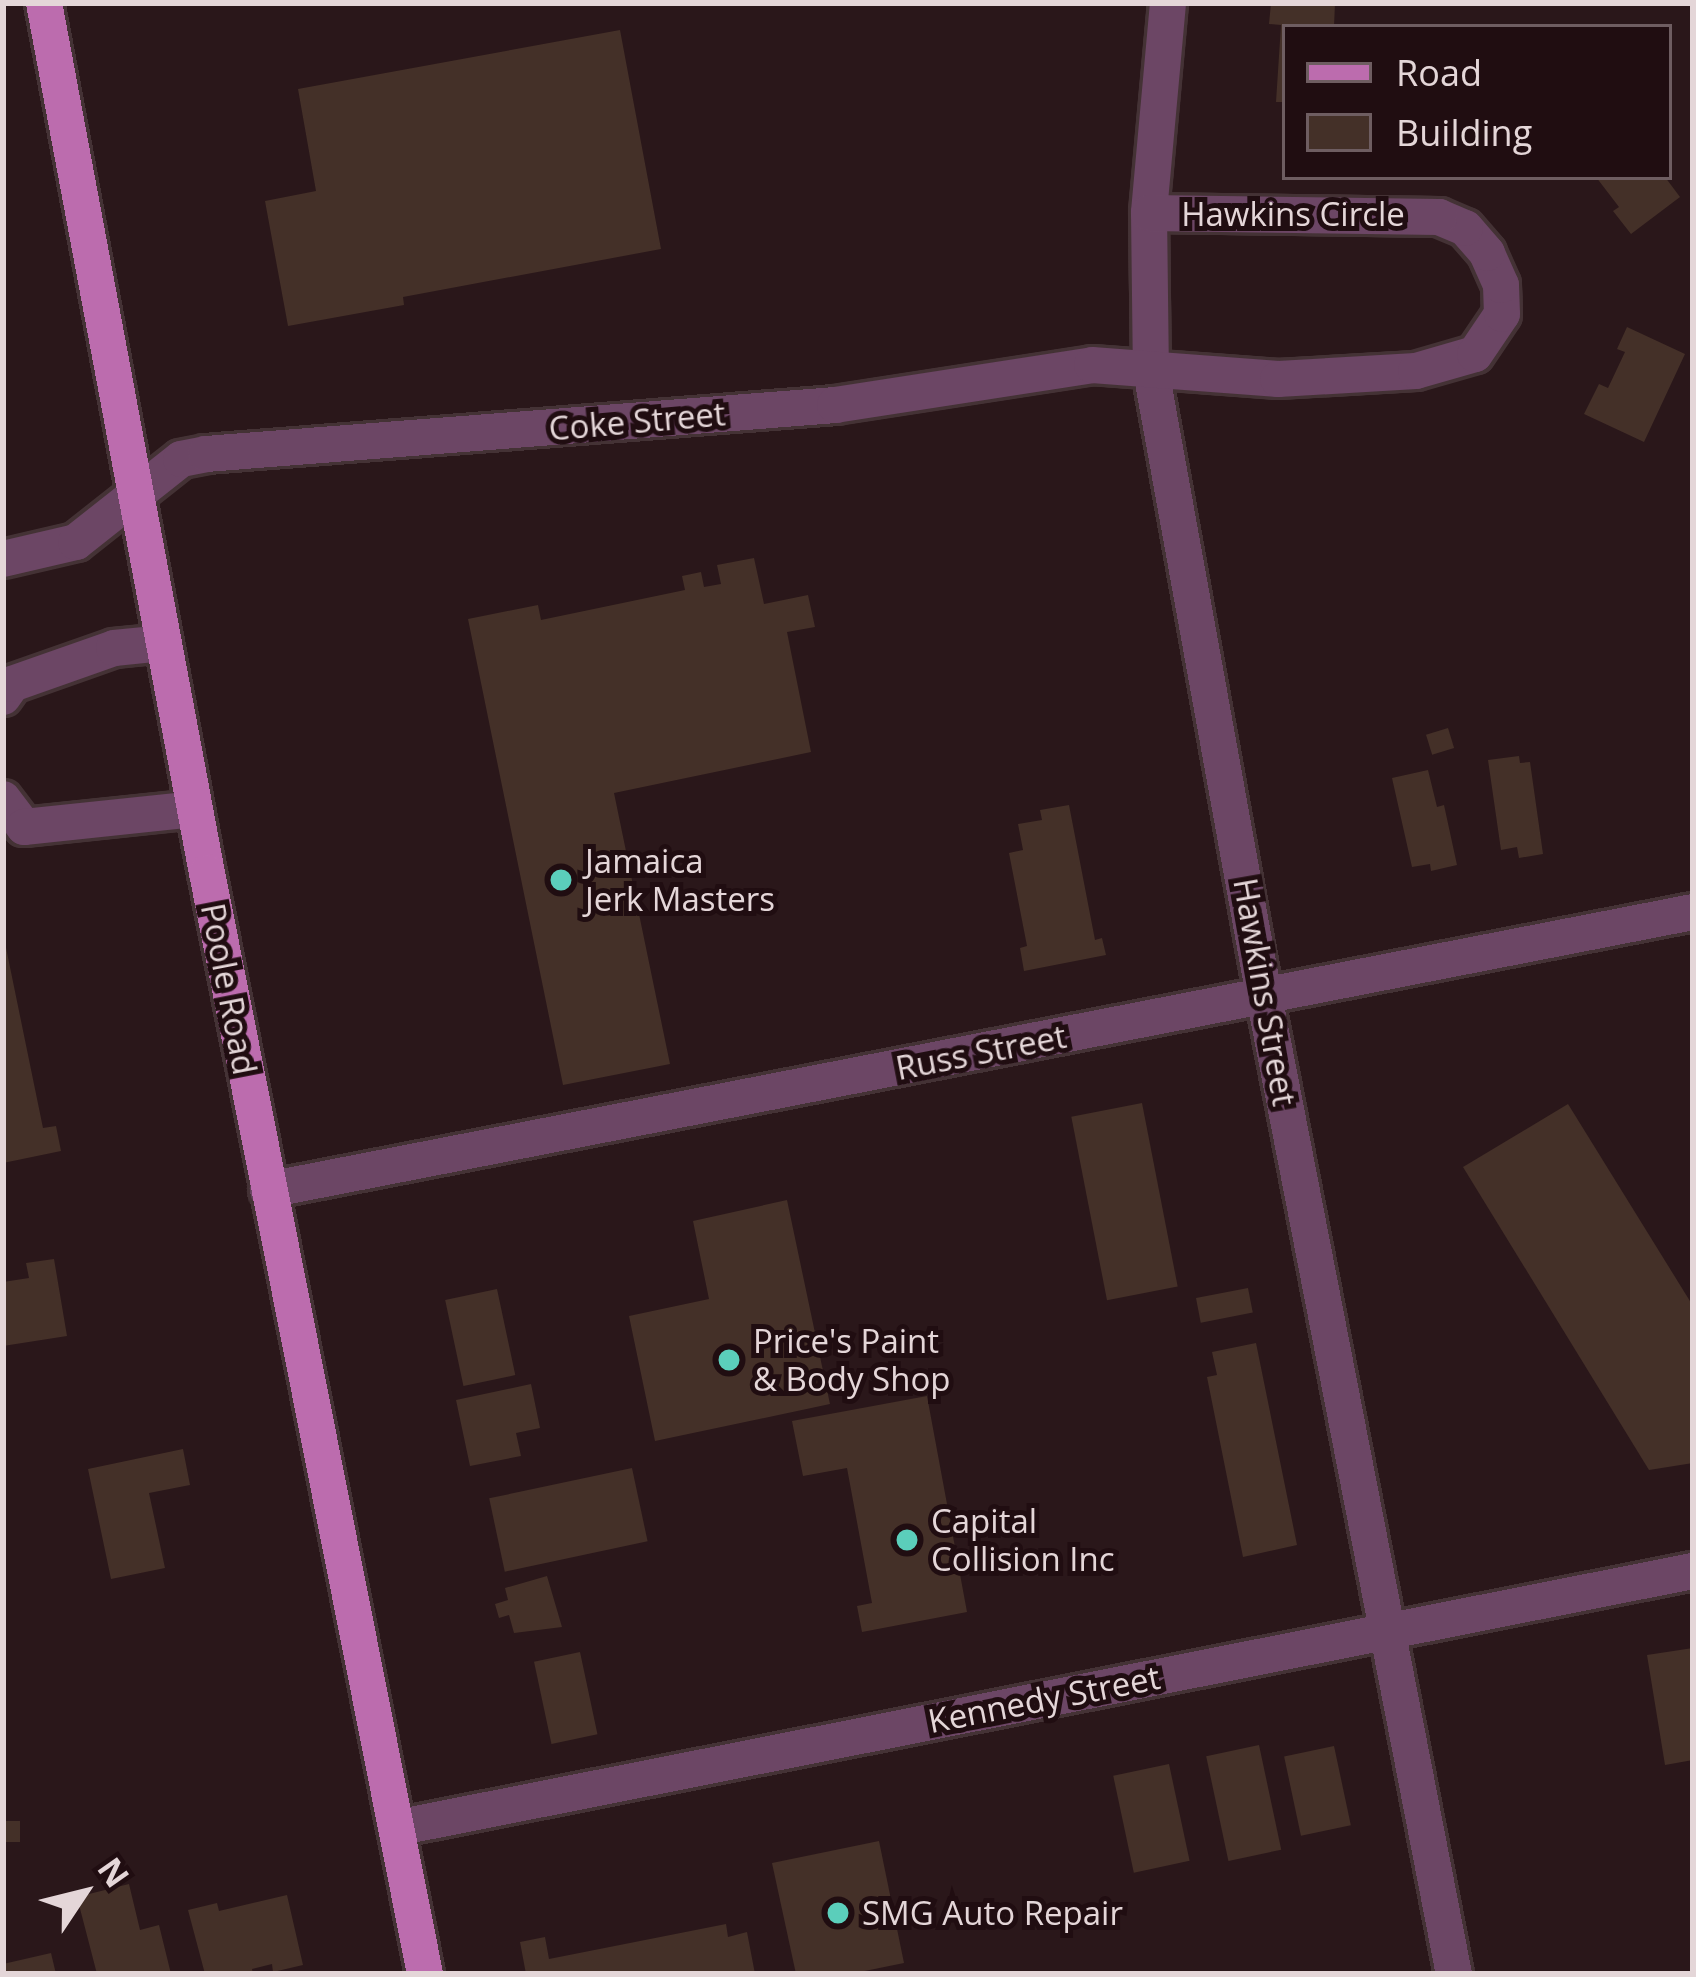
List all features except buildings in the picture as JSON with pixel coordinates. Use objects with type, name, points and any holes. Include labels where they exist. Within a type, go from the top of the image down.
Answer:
[{"type":"main road","name":"Poole Road","points":[[44,3],[194,809],[425,1974]]},
{"type":"street","name":"Hawkins Street","points":[[1168,3],[1149,213],[1150,371],[1264,996],[1454,1974]]},
{"type":"street","name":"Hawkins Circle","points":[[1149,213],[1439,217],[1465,228],[1487,253],[1502,285],[1502,314],[1475,354],[1416,371],[1278,379],[1150,371]]},
{"type":"street","name":"Coke Street","points":[[3,559],[76,542],[182,459],[206,454],[835,405],[1092,365],[1150,371]]},
{"type":"street","points":[[3,697],[12,684],[114,648],[163,643]]},
{"type":"street","points":[[3,799],[24,827],[194,809]]},
{"type":"street","name":"Russ Street","points":[[268,1190],[1693,912]]},
{"type":"street","name":"Kennedy Street","points":[[396,1828],[1693,1570]]},
{"type":"place","name":"Jamaica Jerk Masters","points":[[561,880]]},
{"type":"place","name":"Price's Paint & Body Shop","points":[[729,1360]]},
{"type":"place","name":"Capital Collision Inc","points":[[907,1540]]},
{"type":"place","name":"SMG Auto Repair","points":[[838,1913]]}]
